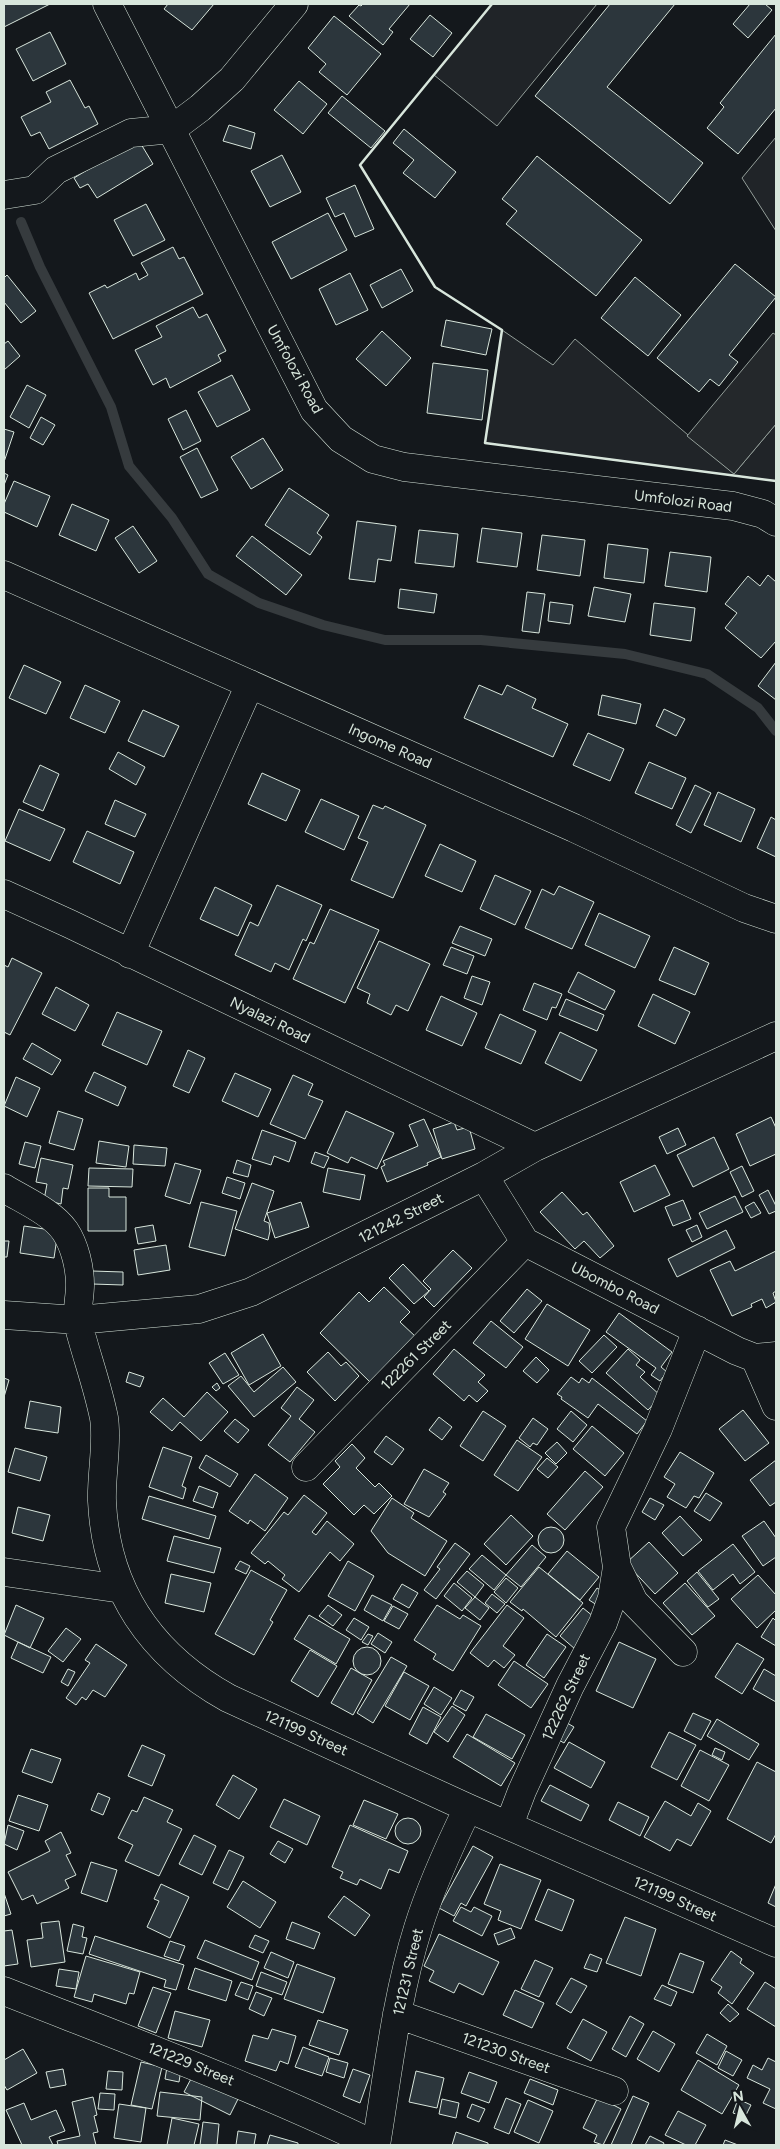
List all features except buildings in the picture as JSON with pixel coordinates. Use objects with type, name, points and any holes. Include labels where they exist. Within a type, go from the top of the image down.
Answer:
[{"type":"street","name":"Umfolozi Road","points":[[107,4],[314,410],[341,439],[373,459],[404,467],[733,506],[763,514],[776,522]]},
{"type":"street","points":[[4,195],[35,190],[56,170],[131,133],[172,129],[200,108],[232,79],[294,4]]},
{"type":"street","name":"Ingome Road","points":[[4,575],[574,828],[744,908],[776,919]]},
{"type":"street","points":[[130,954],[250,684]]},
{"type":"street","name":"Nyalazi Road","points":[[4,894],[535,1147]]},
{"type":"street","name":"121242 Street","points":[[4,1315],[78,1320],[198,1309],[251,1292],[484,1176],[535,1147],[776,1036]]},
{"type":"street","points":[[484,1176],[525,1242]]},
{"type":"street","name":"121199 Street","points":[[4,1188],[59,1223],[73,1245],[80,1284],[78,1320],[104,1420],[102,1501],[106,1537],[113,1566],[122,1589],[140,1622],[157,1645],[199,1682],[228,1698],[468,1808],[776,1943]]},
{"type":"street","name":"Ubombo Road","points":[[525,1242],[697,1330],[766,1357]]},
{"type":"street","name":"122261 Street","points":[[306,1467],[525,1242]]},
{"type":"street","name":"122262 Street","points":[[509,1826],[522,1791],[570,1686],[603,1623],[612,1598],[616,1567],[611,1527],[658,1429],[697,1330]]},
{"type":"street","points":[[766,1357],[776,1406]]},
{"type":"street","name":"122262 Street","points":[[616,1567],[634,1602],[683,1652]]},
{"type":"street","points":[[4,1572],[122,1589]]},
{"type":"street","name":"121231 Street","points":[[376,2145],[397,2014],[417,1929],[427,1901],[468,1808]]},
{"type":"street","name":"121229 Street","points":[[4,1991],[207,2070],[376,2145]]},
{"type":"street","name":"121230 Street","points":[[397,2014],[614,2091]]},
{"type":"shaded area","points":[[492,4],[597,4],[497,126],[434,75]]},
{"type":"shaded area","points":[[776,137],[776,231],[742,178]]},
{"type":"shaded area","points":[[502,330],[553,365],[575,339],[734,474],[776,424],[776,481],[485,443]]},
{"type":"shaded area","points":[[773,333],[776,335],[776,424],[734,474],[687,436]]},
{"type":"waterway","points":[[21,222],[40,267],[111,407],[129,466],[172,518],[208,574],[259,603],[323,625],[385,640],[481,640],[625,654],[707,674],[758,708],[776,731]]},
{"type":"wall","points":[[492,4],[360,165],[435,287],[502,330],[485,443],[776,481]]}]
